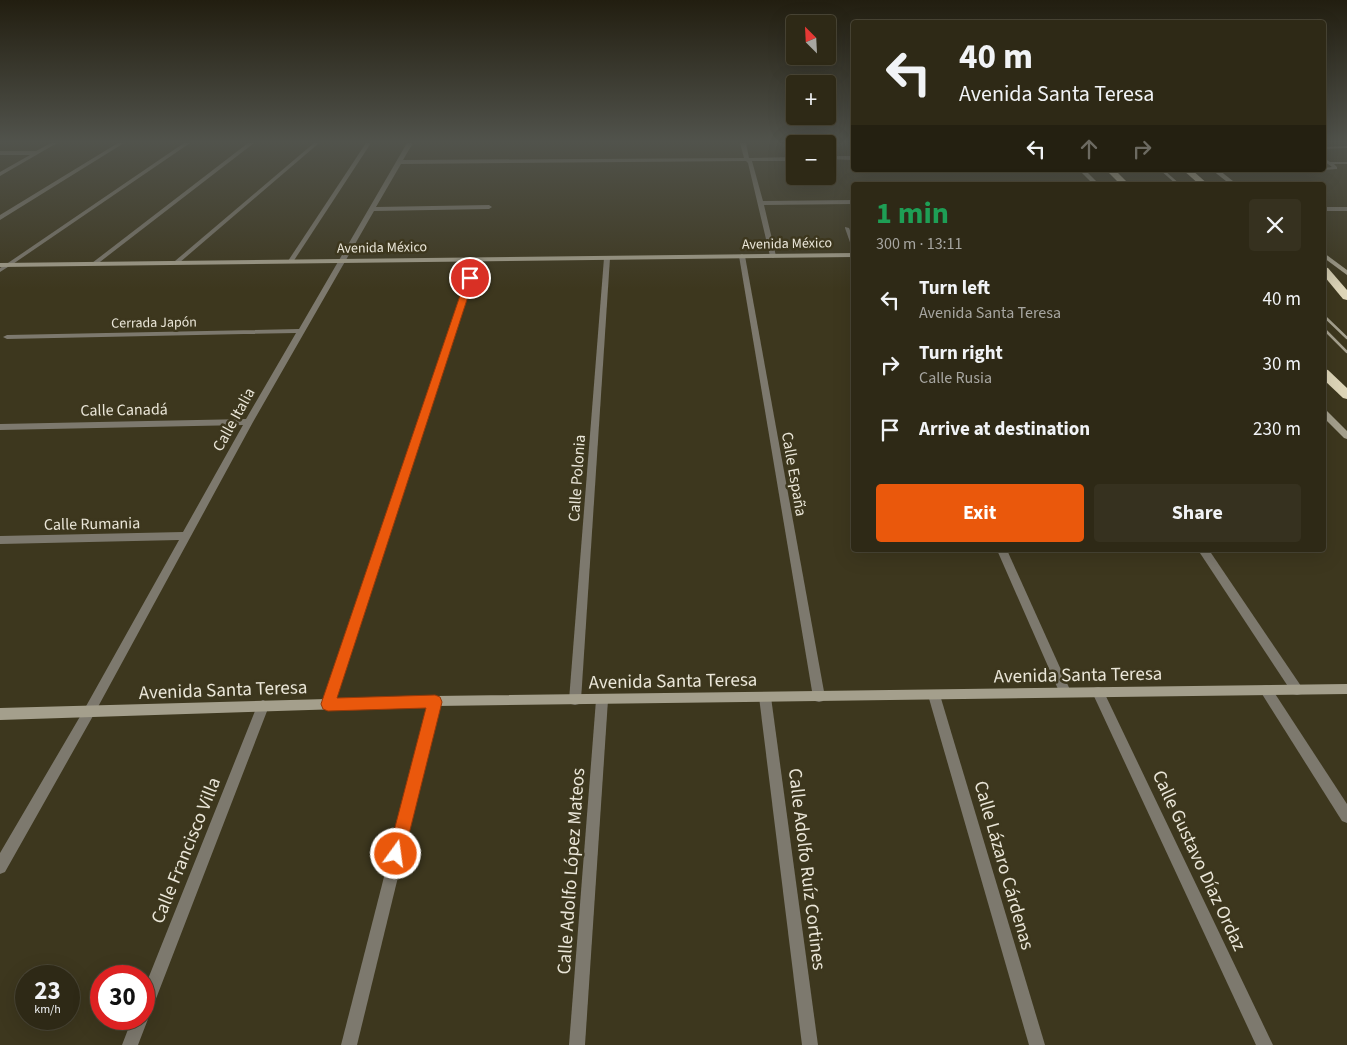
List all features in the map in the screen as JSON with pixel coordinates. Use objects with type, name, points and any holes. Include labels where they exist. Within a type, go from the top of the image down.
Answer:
[{"type":"highway","points":[[1326,273],[1347,299]]},
{"type":"highway","points":[[1326,283],[1347,299]]},
{"type":"highway","points":[[1326,375],[1347,395]]},
{"type":"street","points":[[0,218],[43,192]]},
{"type":"street","points":[[8,265],[116,192]]},
{"type":"street","points":[[94,264],[188,192]]},
{"type":"street","points":[[177,262],[260,192]]},
{"type":"street","points":[[291,261],[337,192]]},
{"type":"street","name":"Calle Italia","points":[[0,867],[89,712],[249,422],[383,192]]},
{"type":"street","points":[[758,192],[773,256]]},
{"type":"street","points":[[761,203],[851,202]]},
{"type":"street","points":[[373,209],[489,207]]},
{"type":"street","points":[[1326,209],[1347,209]]},
{"type":"street","points":[[1340,209],[1347,214]]},
{"type":"street","name":"Avenida México","points":[[0,265],[851,255]]},
{"type":"street","name":"Calle España","points":[[742,256],[819,696]]},
{"type":"street","points":[[1326,257],[1347,273]]},
{"type":"street","name":"Calle Polonia","points":[[575,700],[607,258]]},
{"type":"street","points":[[328,704],[476,259]]},
{"type":"street","name":"Cerrada Japón","points":[[8,337],[300,332]]},
{"type":"street","points":[[1326,415],[1347,436]]},
{"type":"street","name":"Calle Canadá","points":[[0,426],[249,422]]},
{"type":"street","name":"Calle Rumania","points":[[0,540],[185,536]]},
{"type":"street","points":[[1003,552],[1066,692]]},
{"type":"street","points":[[1204,552],[1296,690]]},
{"type":"street","name":"Avenida Santa Teresa","points":[[0,714],[435,702],[1347,689]]},
{"type":"street","points":[[1266,690],[1347,816]]},
{"type":"street","name":"Calle Gustavo Díaz Ordaz","points":[[1098,692],[1265,1045]]},
{"type":"street","name":"Calle Lázaro Cárdenas","points":[[934,695],[1037,1045]]},
{"type":"street","name":"Calle Adolfo Ruíz Cortines","points":[[765,698],[810,1045]]},
{"type":"street","name":"Calle Adolfo López Mateos","points":[[577,1045],[602,700]]},
{"type":"street","points":[[349,1045],[435,702]]},
{"type":"street","name":"Calle Francisco Villa","points":[[155,981],[264,706]]},
{"type":"street","points":[[130,1045],[136,1030]]},
{"type":"lane","points":[[846,228],[851,240]]},
{"type":"lane","points":[[0,270],[8,265]]},
{"type":"railway","points":[[1326,318],[1347,338]]},
{"type":"railway","points":[[1326,331],[1347,352]]},
{"type":"route","points":[[396,854],[435,702],[328,704],[470,278]]}]
